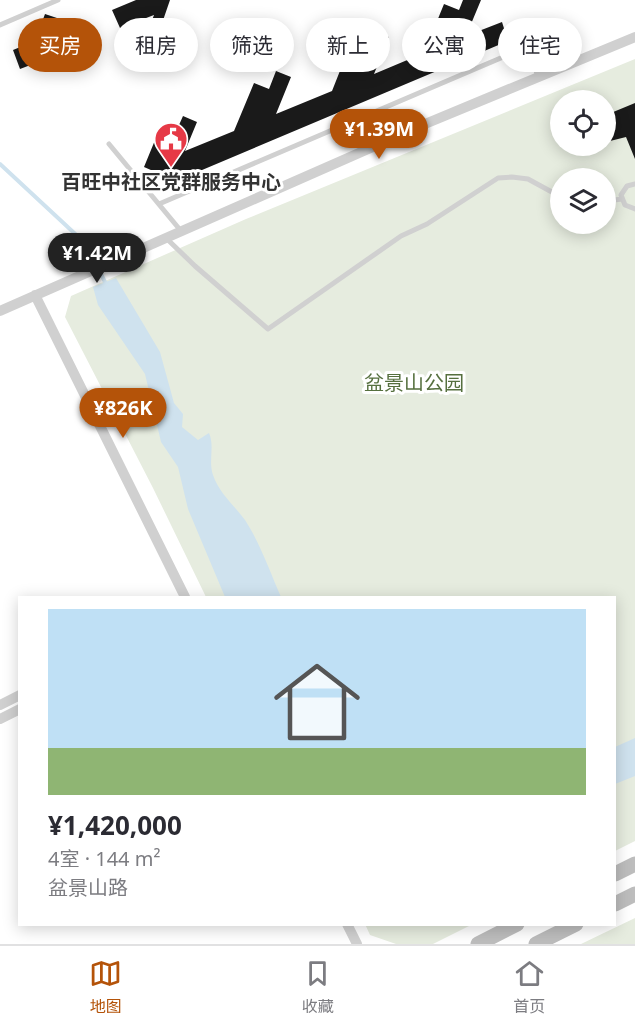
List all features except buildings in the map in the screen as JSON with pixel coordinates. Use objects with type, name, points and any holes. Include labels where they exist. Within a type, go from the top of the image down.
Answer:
[{"type":"main road","points":[[616,874],[635,864]]},
{"type":"main road","points":[[616,904],[635,894]]},
{"type":"main road","points":[[478,944],[513,926]]},
{"type":"main road","points":[[536,944],[572,926]]},
{"type":"street","points":[[0,311],[113,260],[635,37]]},
{"type":"street","points":[[35,295],[185,596]]},
{"type":"street","points":[[0,705],[18,696]]},
{"type":"street","points":[[0,719],[18,710]]},
{"type":"street","points":[[348,926],[357,944]]},
{"type":"lane","points":[[0,25],[58,0]]},
{"type":"lane","points":[[159,204],[510,54],[531,55],[538,77]]},
{"type":"lane","points":[[109,144],[181,231]]},
{"type":"lane","points":[[166,238],[268,329],[401,236],[427,224],[498,178],[528,179],[550,191]]},
{"type":"lane","points":[[635,184],[624,189],[622,199],[628,207],[635,209]]},
{"type":"lane","points":[[616,200],[622,199]]},
{"type":"green space","name":"盆景山公园","points":[[635,59],[635,841],[616,850],[616,596],[206,596],[65,317],[71,296],[246,219],[550,94],[550,156],[616,156],[616,90],[560,90]]},
{"type":"green space","points":[[635,918],[635,944],[581,944]]},
{"type":"green space","points":[[366,926],[469,926],[433,944],[396,944],[370,935]]},
{"type":"water","points":[[116,278],[160,352],[174,403],[183,414],[182,427],[198,440],[209,433],[213,475],[223,493],[245,520],[281,596],[225,596],[188,509],[178,467],[161,442],[145,374],[98,305],[93,287]]},
{"type":"water","points":[[635,738],[635,776],[616,784],[616,747]]},
{"type":"waterway","points":[[0,164],[86,244],[107,286]]},
{"type":"place","name":"百旺中社区党群服务中心","points":[[171,168]]}]
